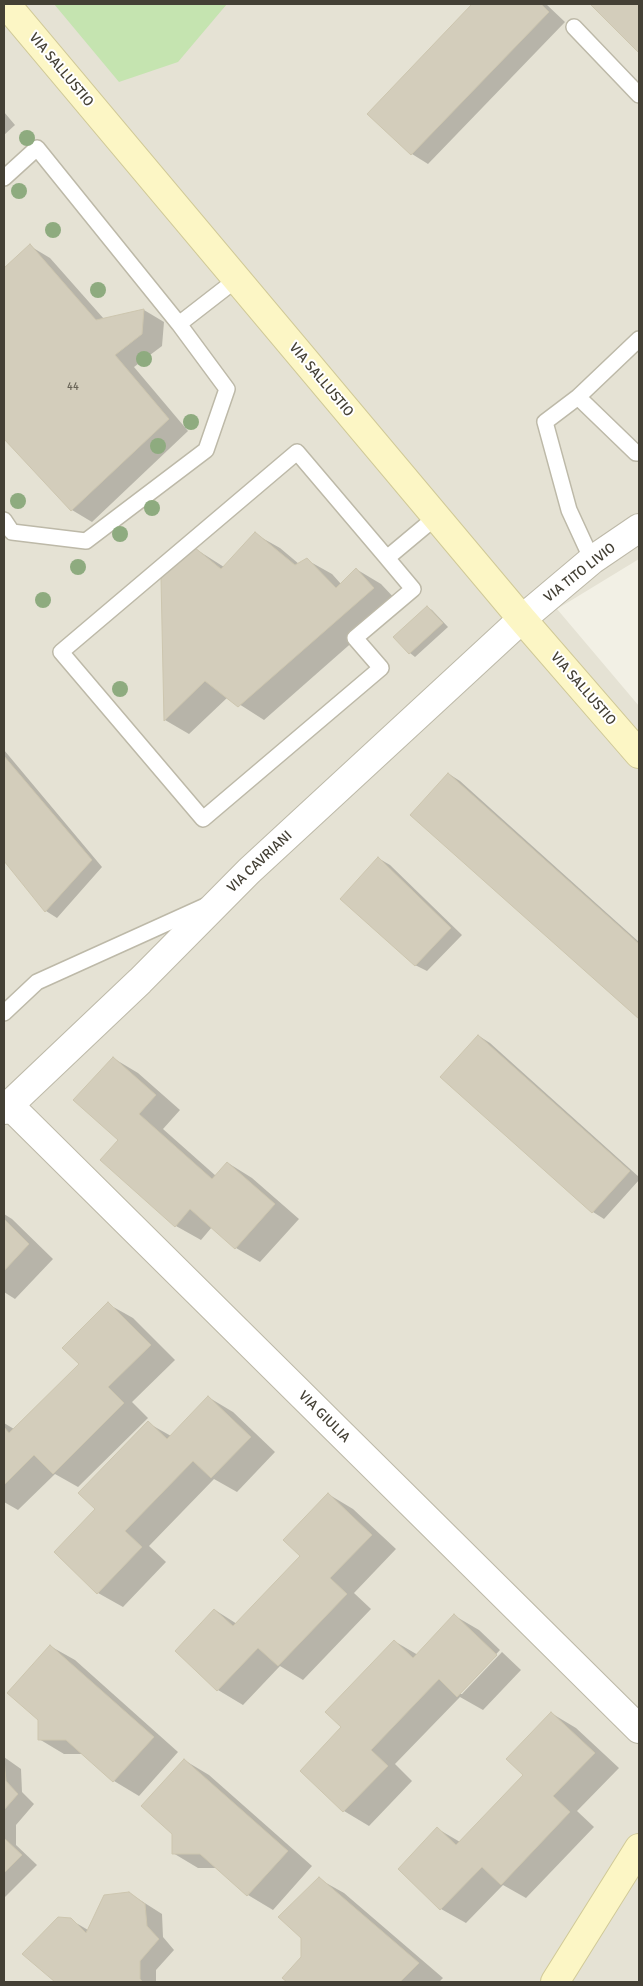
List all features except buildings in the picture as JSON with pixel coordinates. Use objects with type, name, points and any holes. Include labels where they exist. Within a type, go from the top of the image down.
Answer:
[{"type":"street","name":"VIA SALLUSTIO","points":[[6,4],[522,619],[639,754]]},
{"type":"street","name":"VIA TITO LIVIO","points":[[522,619],[592,560],[639,528]]},
{"type":"street","name":"VIA CAVRIANI","points":[[6,1107],[127,994],[220,899],[522,619]]},
{"type":"street","name":"VIA GIULIA","points":[[6,1107],[639,1729]]},
{"type":"street","points":[[556,1982],[639,1848]]},
{"type":"lane","points":[[574,27],[639,95]]},
{"type":"lane","points":[[4,178],[37,148],[179,324],[227,388],[206,450],[86,541],[12,532],[4,520]]},
{"type":"lane","points":[[179,324],[237,279]]},
{"type":"lane","points":[[592,560],[568,510],[544,422],[578,397],[639,339]]},
{"type":"lane","points":[[578,397],[636,453],[639,453]]},
{"type":"lane","points":[[297,452],[387,558],[413,589],[355,638],[381,668],[203,819],[61,652],[297,452]]},
{"type":"lane","points":[[387,558],[436,517]]},
{"type":"lane","points":[[4,1013],[37,982],[220,899]]},
{"type":"shaded area","points":[[4,4],[639,4],[639,559],[557,609],[639,706],[639,1982],[4,1982]]},
{"type":"green space","points":[[54,4],[227,4],[178,62],[119,82]]}]
